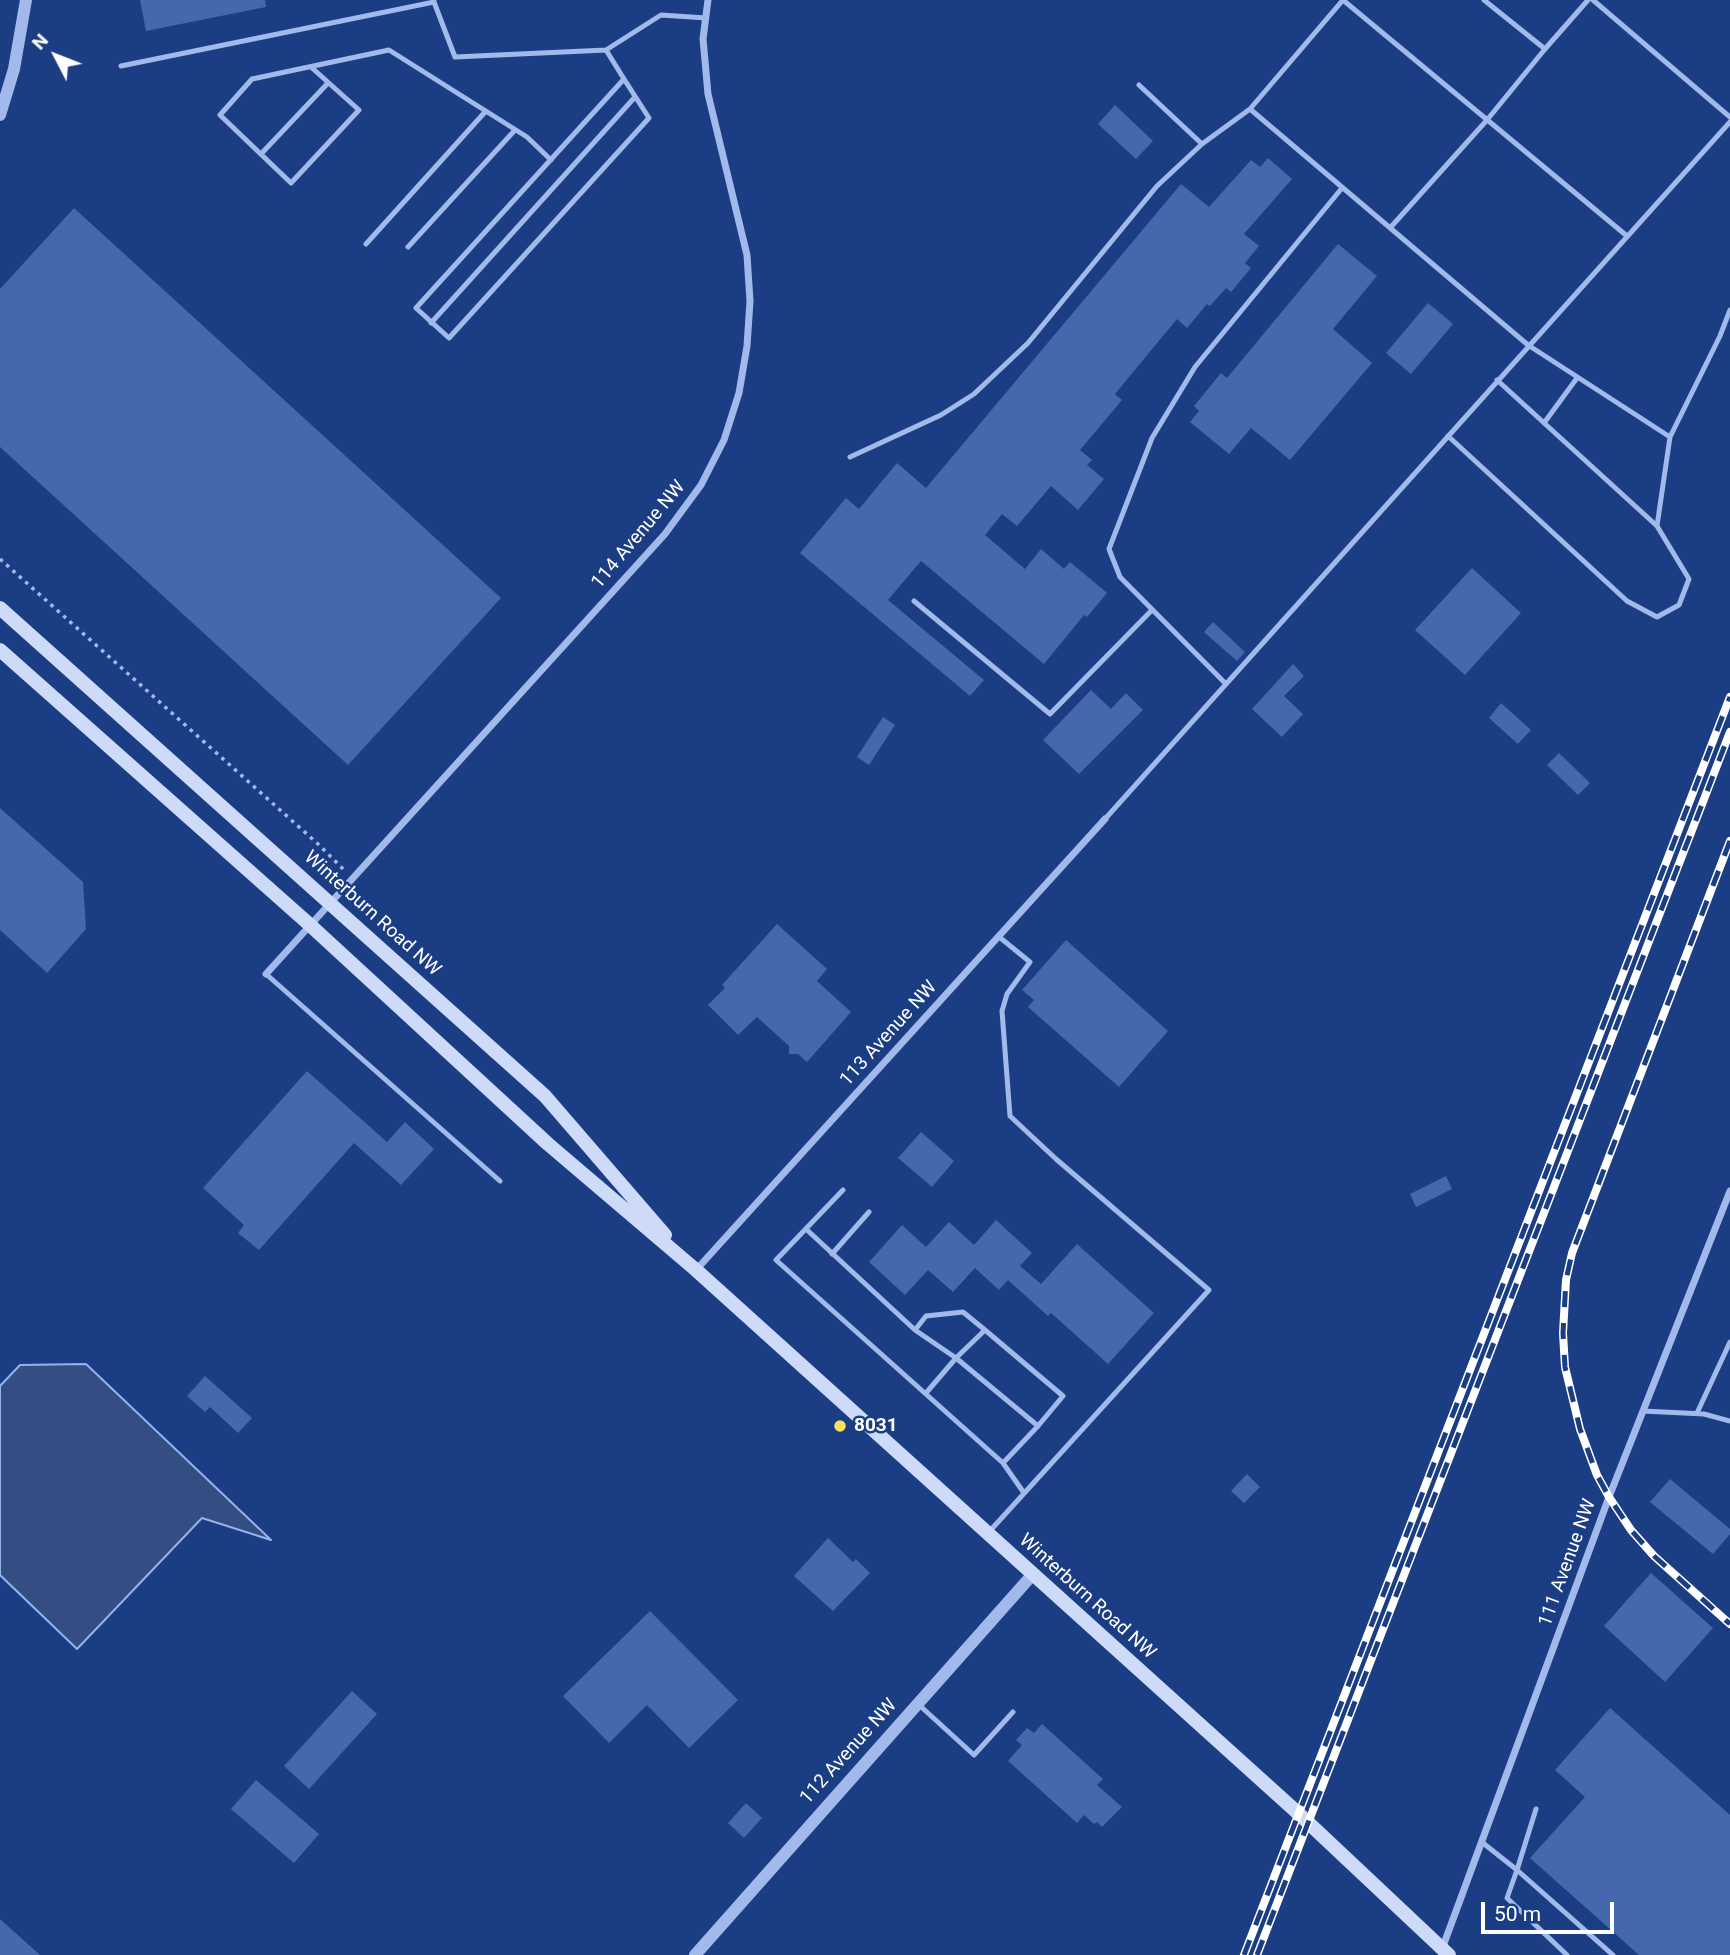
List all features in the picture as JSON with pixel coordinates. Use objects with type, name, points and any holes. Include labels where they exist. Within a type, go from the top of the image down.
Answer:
[{"type":"main road","name":"Winterburn Road NW","points":[[0,608],[545,1096],[696,1270]]},
{"type":"main road","name":"Winterburn Road NW","points":[[0,650],[310,925],[548,1144],[696,1270],[988,1533],[1298,1814],[1445,1952]]},
{"type":"street","points":[[0,115],[14,69],[26,0]]},
{"type":"street","name":"114 Avenue NW","points":[[266,974],[664,534],[701,485],[724,439],[739,393],[747,346],[750,301],[747,255],[708,94],[703,39],[708,0]]},
{"type":"street","name":"113 Avenue NW","points":[[696,1270],[1105,819]]},
{"type":"street","name":"111 Avenue NW","points":[[1445,1952],[1604,1510],[1730,1191]]},
{"type":"street","name":"112 Avenue NW","points":[[695,1955],[1033,1574]]},
{"type":"lane","points":[[850,457],[941,415],[974,394],[1028,343],[1157,186],[1202,144],[1250,109],[1343,0],[1627,236]]},
{"type":"lane","points":[[1484,0],[1545,49]]},
{"type":"lane","points":[[1105,819],[1730,119],[1590,0],[1390,228]]},
{"type":"lane","points":[[121,66],[434,1],[454,57],[606,50],[661,15],[706,18]]},
{"type":"lane","points":[[311,67],[359,110],[291,183],[220,115],[252,79],[389,50],[527,137],[551,160]]},
{"type":"lane","points":[[606,50],[649,118],[449,338],[416,309],[624,79]]},
{"type":"lane","points":[[261,154],[328,83]]},
{"type":"lane","points":[[1139,86],[1202,144]]},
{"type":"lane","points":[[431,323],[635,97]]},
{"type":"lane","points":[[1250,109],[1528,345],[1670,437]]},
{"type":"lane","points":[[366,244],[485,112]]},
{"type":"lane","points":[[408,247],[515,130]]},
{"type":"lane","points":[[1226,684],[1120,577],[1109,549],[1152,438],[1195,367],[1342,188]]},
{"type":"lane","points":[[1657,526],[1670,437],[1730,310]]},
{"type":"lane","points":[[1544,423],[1577,378]]},
{"type":"lane","points":[[1448,436],[1627,601],[1657,617],[1679,605],[1689,579],[1657,526],[1497,380]]},
{"type":"lane","points":[[914,601],[1050,715],[1152,610]]},
{"type":"lane","points":[[988,1533],[1209,1290],[1010,1116],[1002,1011],[1007,994],[1030,962],[998,936]]},
{"type":"lane","points":[[266,974],[500,1181]]},
{"type":"lane","points":[[842,1190],[776,1260],[1003,1463],[1024,1493]]},
{"type":"lane","points":[[832,1254],[869,1212]]},
{"type":"lane","points":[[806,1229],[915,1330],[956,1358],[1038,1426]]},
{"type":"lane","points":[[915,1330],[926,1316],[963,1312],[1063,1396],[1003,1463]]},
{"type":"lane","points":[[926,1393],[985,1330]]},
{"type":"lane","points":[[1697,1413],[1730,1342]]},
{"type":"lane","points":[[1643,1411],[1697,1413],[1730,1421]]},
{"type":"lane","points":[[918,1704],[974,1755],[1013,1712]]},
{"type":"lane","points":[[1536,1809],[1507,1898],[1567,1955]]},
{"type":"lane","points":[[1483,1843],[1613,1955]]},
{"type":"path","points":[[0,559],[353,878]]},
{"type":"water","points":[[86,1364],[271,1540],[202,1518],[77,1649],[0,1575],[0,1386],[20,1365]]},
{"type":"building","points":[[140,0],[265,0],[266,7],[146,31]]},
{"type":"building","points":[[1115,105],[1153,141],[1136,159],[1098,124]]},
{"type":"building","points":[[1268,158],[1292,179],[1244,234],[1259,246],[1245,263],[1251,268],[1231,292],[1226,288],[1210,306],[1207,304],[1187,328],[1177,319],[1115,394],[1122,400],[1080,450],[1092,460],[1087,465],[1104,479],[1078,510],[1051,486],[1017,526],[1002,514],[985,535],[1025,569],[1041,549],[1064,569],[1070,562],[1107,593],[1087,617],[1084,615],[1044,664],[921,561],[888,600],[984,680],[970,696],[800,553],[846,498],[859,509],[897,463],[926,488],[1181,184],[1209,207],[1251,160],[1260,167]]},
{"type":"building","points":[[74,208],[501,598],[348,765],[0,447],[0,289]]},
{"type":"building","points":[[1338,244],[1377,276],[1333,329],[1372,363],[1290,460],[1251,428],[1229,454],[1190,422],[1199,411],[1194,406],[1221,373],[1227,378]]},
{"type":"building","points":[[1428,303],[1453,324],[1411,374],[1386,353]]},
{"type":"building","points":[[1472,568],[1521,613],[1465,675],[1415,630]]},
{"type":"building","points":[[1213,622],[1245,652],[1237,661],[1204,632]]},
{"type":"building","points":[[1293,664],[1304,676],[1284,696],[1303,714],[1282,737],[1252,709]]},
{"type":"building","points":[[1091,690],[1111,709],[1126,693],[1143,710],[1079,774],[1043,740]]},
{"type":"building","points":[[1501,703],[1531,730],[1518,744],[1489,718]]},
{"type":"building","points":[[883,717],[895,725],[869,765],[857,757]]},
{"type":"building","points":[[1559,753],[1590,783],[1578,795],[1547,765]]},
{"type":"building","points":[[0,808],[83,882],[86,929],[47,973],[0,930]]},
{"type":"building","points":[[777,924],[827,969],[817,981],[851,1012],[807,1062],[798,1054],[789,1054],[789,1046],[757,1017],[738,1035],[708,1005],[725,988],[722,985]]},
{"type":"building","points":[[1066,940],[1168,1031],[1119,1087],[1028,1007],[1034,1000],[1022,990]]},
{"type":"building","points":[[307,1071],[387,1142],[405,1122],[434,1149],[401,1185],[354,1143],[259,1250],[238,1233],[244,1225],[203,1188]]},
{"type":"building","points":[[921,1132],[954,1161],[932,1187],[898,1158]]},
{"type":"building","points":[[1446,1176],[1452,1189],[1416,1207],[1410,1194]]},
{"type":"building","points":[[996,1220],[1032,1253],[1020,1266],[1041,1284],[1077,1244],[1154,1313],[1108,1364],[1051,1313],[1048,1316],[1008,1280],[999,1290],[975,1268],[953,1292],[928,1270],[905,1295],[869,1262],[902,1225],[926,1247],[949,1222],[974,1245]]},
{"type":"building","points":[[205,1376],[252,1418],[238,1433],[210,1407],[205,1412],[187,1396]]},
{"type":"building","points":[[1247,1474],[1260,1487],[1244,1503],[1231,1491]]},
{"type":"building","points":[[1670,1479],[1730,1529],[1730,1534],[1713,1554],[1650,1502]]},
{"type":"building","points":[[828,1538],[853,1562],[856,1559],[870,1573],[833,1611],[794,1576]]},
{"type":"building","points":[[1651,1573],[1713,1628],[1665,1682],[1604,1626]]},
{"type":"building","points":[[650,1611],[738,1700],[689,1748],[647,1705],[609,1743],[563,1696]]},
{"type":"building","points":[[352,1691],[377,1714],[309,1789],[284,1766]]},
{"type":"building","points":[[1610,1708],[1730,1815],[1730,1955],[1639,1955],[1530,1858],[1585,1797],[1555,1770]]},
{"type":"building","points":[[1042,1724],[1103,1779],[1097,1785],[1122,1807],[1102,1827],[1084,1815],[1077,1823],[1008,1761],[1022,1745],[1016,1740],[1027,1728],[1034,1733]]},
{"type":"building","points":[[256,1780],[319,1834],[294,1863],[231,1809]]},
{"type":"building","points":[[746,1803],[762,1818],[744,1838],[728,1823]]},
{"type":"building","points":[[0,1919],[40,1955],[0,1955]]},
{"type":"railway","points":[[1244,1955],[1730,697]]},
{"type":"railway","points":[[1257,1955],[1730,732]]},
{"type":"railway","points":[[1730,841],[1572,1253],[1566,1280],[1563,1333],[1565,1367],[1580,1429],[1597,1475],[1609,1497],[1631,1530],[1654,1556],[1730,1624]]},
{"type":"place","name":"8031","points":[[840,1426]]}]
